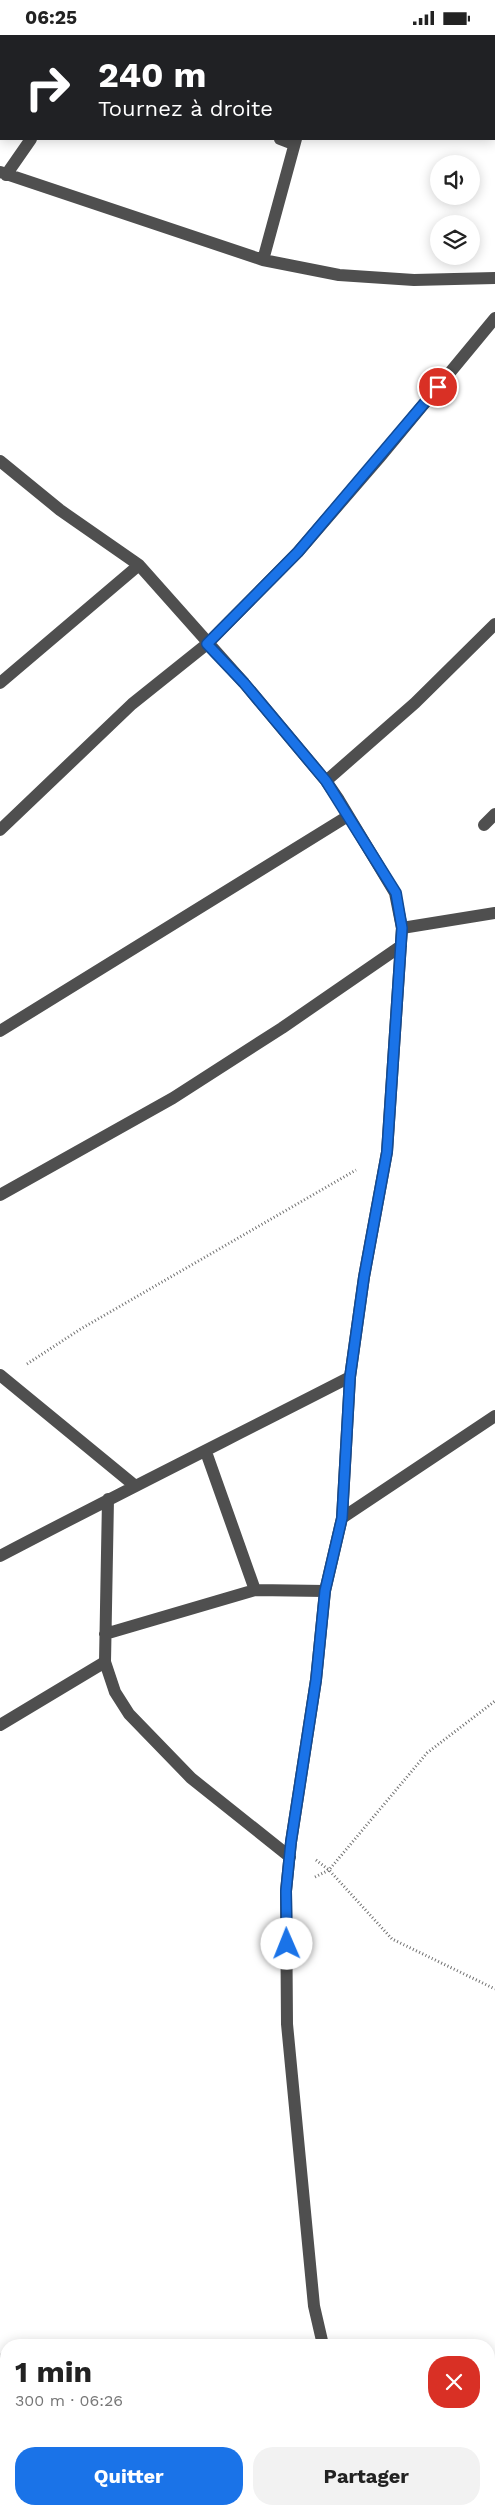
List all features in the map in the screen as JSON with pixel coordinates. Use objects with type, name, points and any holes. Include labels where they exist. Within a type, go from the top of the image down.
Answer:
[{"type":"street","points":[[30,140],[3,173],[263,260],[340,275],[414,279],[495,278]]},
{"type":"street","points":[[263,260],[294,142]]},
{"type":"street","points":[[0,830],[132,704],[207,644],[298,552],[380,457],[495,318]]},
{"type":"street","points":[[0,461],[60,510],[139,565],[207,644],[244,683],[326,781],[396,893],[402,928],[387,1152],[364,1277],[350,1377],[342,1518],[325,1591],[316,1680],[291,1842],[286,1891],[286,2024],[314,2306],[322,2339]]},
{"type":"street","points":[[0,683],[139,565]]},
{"type":"street","points":[[326,781],[415,703],[495,624]]},
{"type":"street","points":[[484,825],[495,814]]},
{"type":"street","points":[[0,1031],[348,816]]},
{"type":"street","points":[[402,928],[495,913]]},
{"type":"street","points":[[0,1195],[172,1098],[282,1028],[401,946]]},
{"type":"street","points":[[0,1556],[134,1485],[206,1452],[350,1377]]},
{"type":"street","points":[[1,1379],[134,1485]]},
{"type":"street","points":[[342,1518],[495,1416]]},
{"type":"street","points":[[206,1452],[255,1590]]},
{"type":"street","points":[[108,1499],[105,1662],[115,1693],[129,1714],[168,1756],[191,1777],[290,1857]]},
{"type":"street","points":[[105,1634],[255,1590],[325,1591]]},
{"type":"street","points":[[0,1725],[105,1662]]},
{"type":"path","points":[[1,1379],[79,1330],[387,1152]]},
{"type":"path","points":[[286,1891],[328,1870],[427,1753],[495,1701]]},
{"type":"path","points":[[291,1842],[328,1870],[392,1939],[495,1989]]},
{"type":"route","points":[[287,1944],[286,1891],[291,1842],[316,1680],[325,1591],[342,1518],[350,1377],[364,1277],[387,1152],[402,928],[396,893],[326,781],[244,683],[207,644],[298,552],[438,387]]}]
